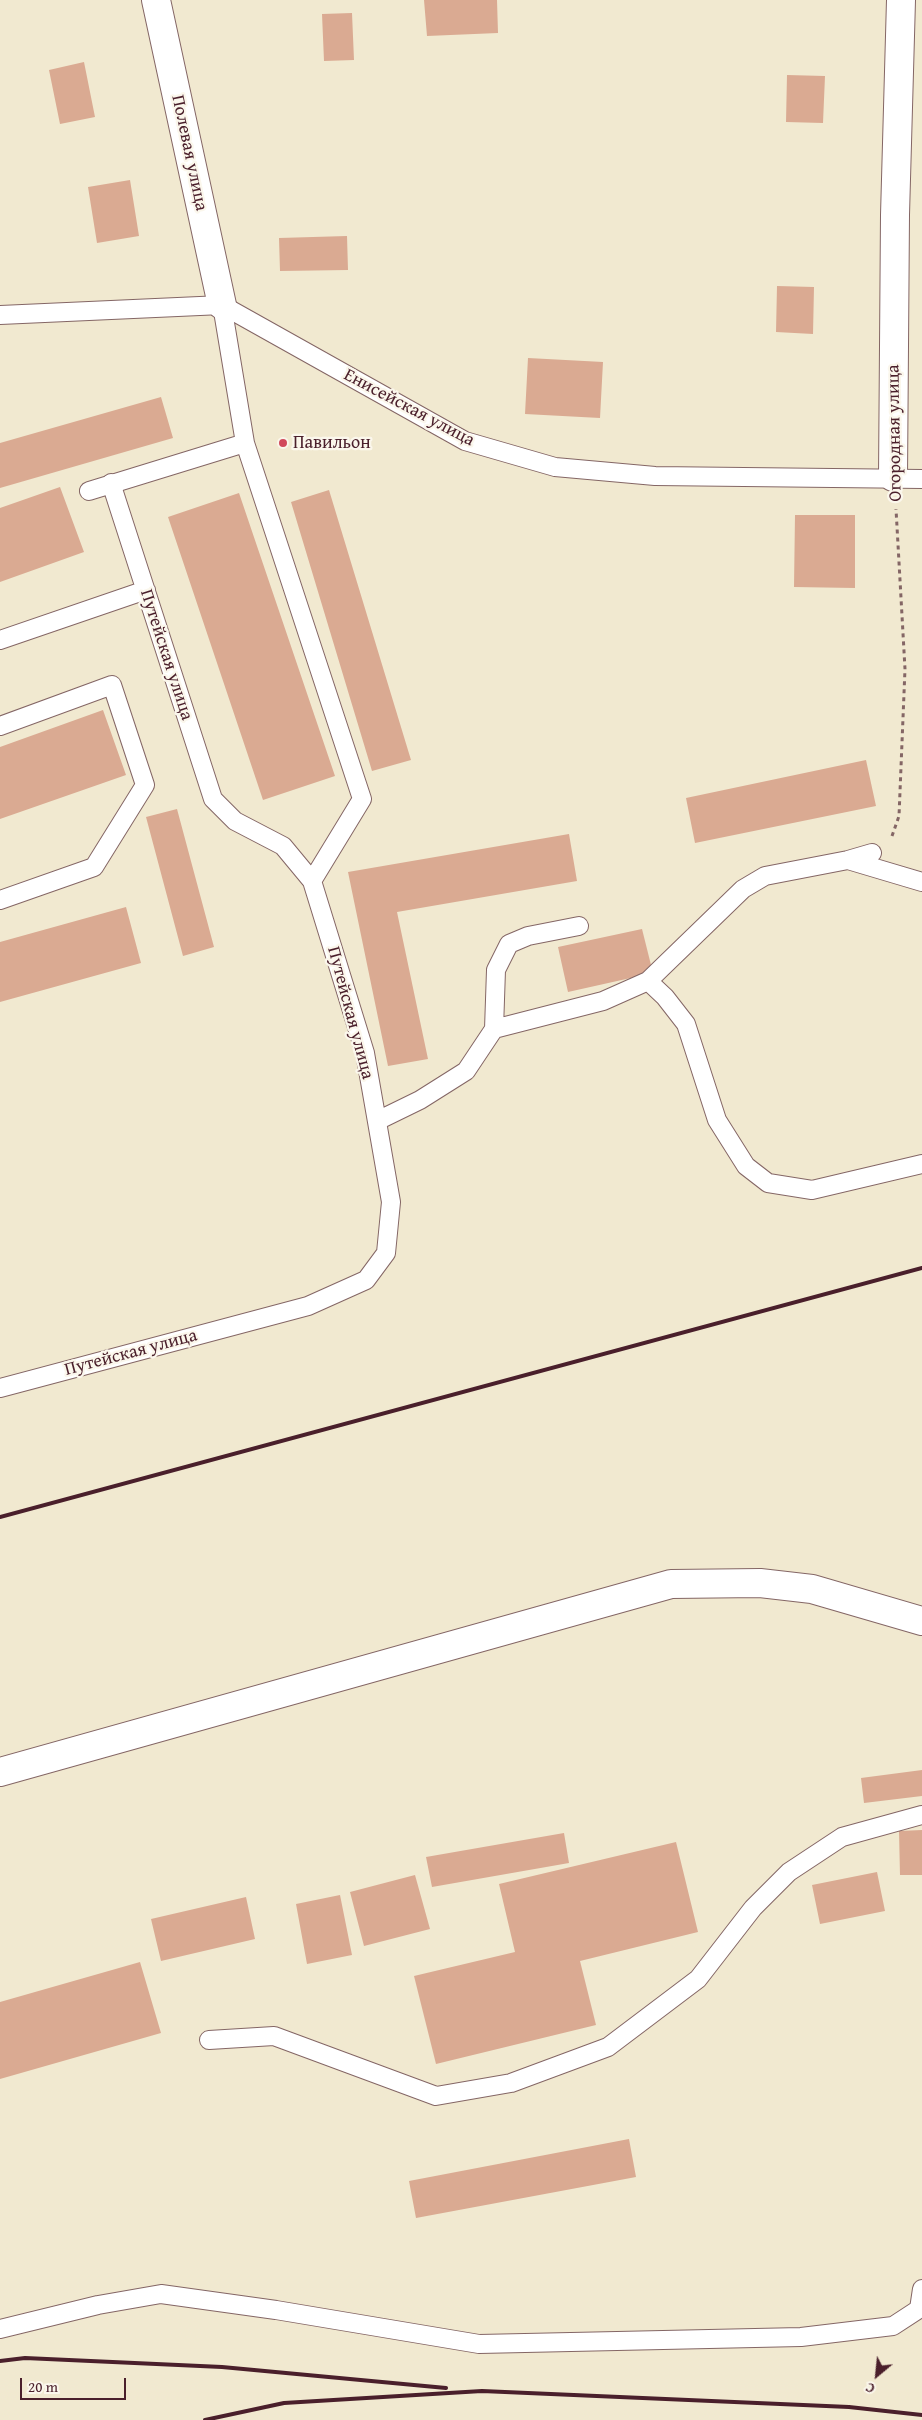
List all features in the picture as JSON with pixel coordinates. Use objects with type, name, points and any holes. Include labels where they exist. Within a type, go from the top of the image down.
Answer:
[{"type":"street","name":"Полевая улица","points":[[156,0],[222,305]]},
{"type":"street","name":"Огородная улица","points":[[893,477],[895,215],[901,0]]},
{"type":"street","points":[[0,1772],[671,1584],[760,1583],[812,1589],[922,1621]]},
{"type":"lane","points":[[0,316],[222,305],[245,443],[362,799],[312,881]]},
{"type":"lane","name":"Енисейская улица","points":[[222,305],[465,441],[555,467],[654,476],[922,478]]},
{"type":"lane","points":[[89,491],[245,443]]},
{"type":"lane","name":"Путейская улица","points":[[0,1388],[308,1306],[366,1280],[386,1253],[391,1202],[364,1052],[312,881],[282,846],[235,820],[213,799],[111,483]]},
{"type":"lane","points":[[0,640],[146,590]]},
{"type":"lane","points":[[0,726],[112,685],[145,785],[94,867],[0,900]]},
{"type":"lane","points":[[494,1029],[603,1000],[648,981],[743,889],[765,876],[848,860],[872,853]]},
{"type":"lane","points":[[848,860],[922,882]]},
{"type":"lane","points":[[377,1121],[420,1100],[466,1071],[494,1029],[496,970],[509,944],[528,936],[579,926]]},
{"type":"lane","points":[[648,981],[665,997],[686,1024],[717,1120],[746,1166],[768,1183],[812,1190],[922,1164]]},
{"type":"lane","points":[[209,2040],[274,2036],[436,2096],[511,2083],[608,2047],[698,1979],[753,1908],[789,1872],[842,1837],[922,1816]]},
{"type":"lane","points":[[0,2329],[98,2305],[162,2294],[276,2310],[479,2344],[801,2337],[893,2326],[919,2309],[922,2289]]},
{"type":"path","name":"Огородная улица","points":[[872,853],[889,844],[899,816],[905,670],[899,534],[893,477]]},
{"type":"building","points":[[424,0],[497,0],[498,33],[427,36]]},
{"type":"building","points":[[352,13],[354,60],[324,61],[322,14]]},
{"type":"building","points":[[84,62],[95,117],[60,124],[49,70]]},
{"type":"building","points":[[787,75],[825,76],[823,123],[786,122]]},
{"type":"building","points":[[130,180],[139,236],[97,243],[88,187]]},
{"type":"building","points":[[347,236],[348,270],[280,271],[279,238]]},
{"type":"building","points":[[777,286],[814,287],[813,334],[776,332]]},
{"type":"building","points":[[528,358],[603,362],[600,418],[525,414]]},
{"type":"building","points":[[161,397],[173,438],[0,488],[0,443]]},
{"type":"building","points":[[60,487],[84,552],[0,582],[0,508]]},
{"type":"building","points":[[329,490],[411,760],[372,771],[291,502]]},
{"type":"building","points":[[239,493],[335,776],[263,800],[168,517]]},
{"type":"building","points":[[795,515],[855,515],[855,588],[794,587]]},
{"type":"building","points":[[103,710],[126,775],[0,819],[0,747]]},
{"type":"building","points":[[866,760],[876,806],[695,843],[686,798]]},
{"type":"building","points":[[177,809],[214,947],[183,956],[146,817]]},
{"type":"building","points":[[569,834],[577,881],[397,912],[428,1059],[388,1066],[348,872]]},
{"type":"building","points":[[126,907],[141,963],[0,1002],[0,942]]},
{"type":"building","points":[[642,929],[653,973],[568,992],[558,947]]},
{"type":"building","points":[[922,1770],[922,1796],[864,1803],[861,1778]]},
{"type":"building","points":[[922,1830],[922,1875],[900,1875],[899,1831]]},
{"type":"building","points":[[564,1833],[569,1863],[432,1887],[426,1857]]},
{"type":"building","points":[[676,1842],[698,1932],[580,1961],[596,2025],[436,2064],[414,1976],[515,1952],[499,1884]]},
{"type":"building","points":[[877,1872],[885,1911],[820,1924],[812,1885]]},
{"type":"building","points":[[415,1875],[430,1929],[364,1946],[350,1892]]},
{"type":"building","points":[[340,1895],[352,1955],[307,1964],[296,1904]]},
{"type":"building","points":[[246,1897],[255,1939],[161,1961],[151,1919]]},
{"type":"building","points":[[140,1962],[161,2033],[0,2079],[0,2002]]},
{"type":"building","points":[[629,2139],[636,2177],[416,2218],[409,2181]]},
{"type":"railway","points":[[0,1517],[922,1268]]},
{"type":"railway","points":[[0,2361],[25,2358],[222,2367],[446,2388]]},
{"type":"railway","points":[[205,2420],[284,2403],[482,2391],[849,2407],[922,2415]]},
{"type":"place","name":"Павильон","points":[[283,443]]}]
